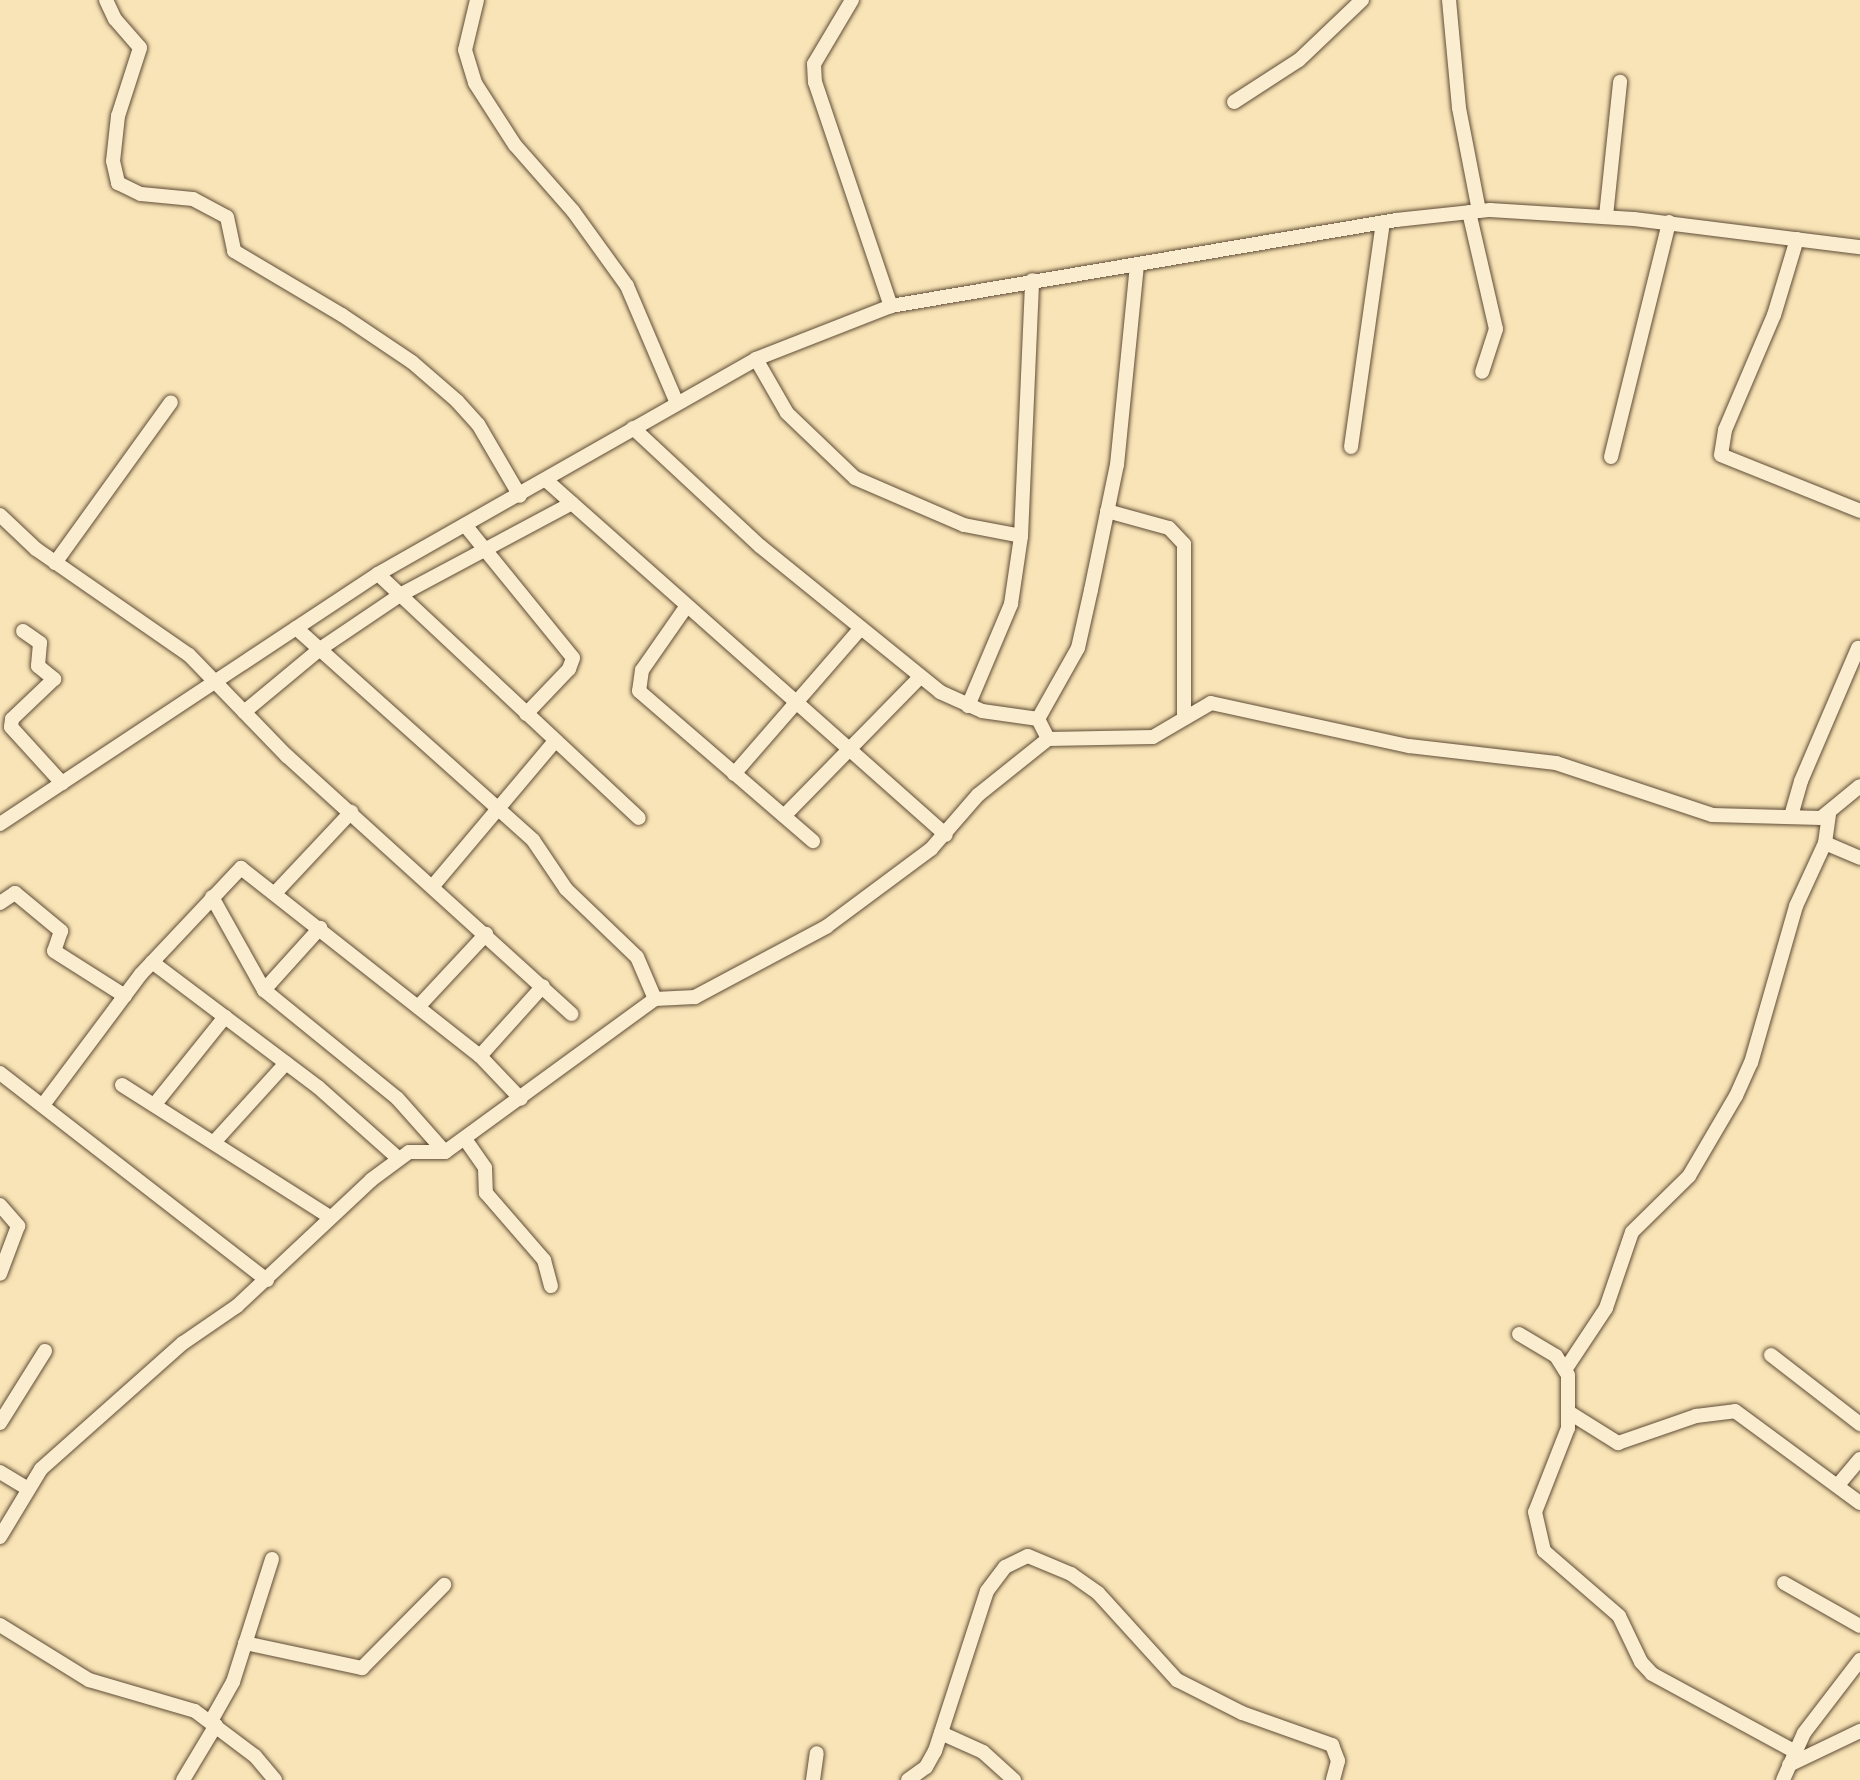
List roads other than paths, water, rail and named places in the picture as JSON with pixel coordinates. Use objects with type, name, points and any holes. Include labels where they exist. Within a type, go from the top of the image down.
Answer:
[{"type":"street","points":[[106,0],[140,48],[118,116],[113,161],[118,183],[141,194],[193,199],[227,217],[234,251],[342,315],[412,362],[457,401],[478,424],[520,496]]},
{"type":"street","points":[[852,0],[814,64],[815,82],[891,306]]},
{"type":"street","points":[[1234,102],[1299,60],[1362,0]]},
{"type":"street","points":[[1449,0],[1459,108],[1496,329],[1495,346],[1482,372]]},
{"type":"street","points":[[478,2],[465,50],[475,83],[515,145],[573,211],[627,286],[677,403]]},
{"type":"street","points":[[1606,216],[1620,82]]},
{"type":"street","points":[[0,824],[378,574],[547,481],[633,428],[756,359],[891,306],[1383,222],[1474,212],[1606,216],[1860,247]]},
{"type":"street","points":[[1351,447],[1383,222]]},
{"type":"street","points":[[1611,457],[1669,222]]},
{"type":"street","points":[[1797,239],[1774,315],[1725,430],[1721,455],[1860,511]]},
{"type":"street","points":[[1038,719],[1078,648],[1119,452],[1137,265]]},
{"type":"street","points":[[968,706],[1001,637],[1021,536],[1032,280]]},
{"type":"street","points":[[756,359],[787,413],[855,478],[964,525],[1021,536]]},
{"type":"street","points":[[55,563],[171,402]]},
{"type":"street","points":[[633,428],[760,546],[920,677],[968,706],[1038,719]]},
{"type":"street","points":[[547,481],[946,835]]},
{"type":"street","points":[[244,712],[320,649],[400,595],[572,503]]},
{"type":"street","points":[[1107,511],[1169,528],[1184,544],[1184,714]]},
{"type":"street","points":[[0,515],[55,563],[162,633],[216,680],[244,712],[572,1014]]},
{"type":"street","points":[[465,525],[573,658],[569,669],[526,714]]},
{"type":"street","points":[[378,574],[639,818]]},
{"type":"street","points":[[686,607],[642,670],[639,691],[813,841]]},
{"type":"street","points":[[296,628],[533,840],[566,889],[637,957],[655,999]]},
{"type":"street","points":[[734,774],[860,629]]},
{"type":"street","points":[[23,631],[40,643],[38,666],[54,679],[12,719],[5,732],[62,783]]},
{"type":"street","points":[[1791,816],[1801,781],[1858,648]]},
{"type":"street","points":[[784,816],[920,677]]},
{"type":"street","points":[[0,1537],[41,1469],[183,1343],[267,1280],[330,1217],[399,1159],[418,1150],[445,1152],[655,999],[695,997],[795,946],[946,835],[978,795],[1048,739],[1153,737],[1184,714],[1211,703],[1239,706],[1409,746],[1556,763],[1712,815],[1829,814],[1860,786]]},
{"type":"street","points":[[1038,719],[1048,739]]},
{"type":"street","points":[[433,886],[555,741]]},
{"type":"street","points":[[276,892],[351,812]]},
{"type":"street","points":[[1565,1370],[1606,1308],[1632,1232],[1689,1176],[1736,1096],[1751,1063],[1796,906],[1825,843],[1829,814]]},
{"type":"street","points":[[1825,843],[1860,858]]},
{"type":"street","points":[[43,1105],[152,962],[241,868],[276,892],[480,1056],[521,1099]]},
{"type":"street","points":[[0,903],[15,893],[61,931],[54,951],[125,996]]},
{"type":"street","points":[[212,897],[264,990],[397,1098],[445,1152]]},
{"type":"street","points":[[264,990],[320,928]]},
{"type":"street","points":[[418,1007],[486,934]]},
{"type":"street","points":[[152,962],[286,1063],[399,1159]]},
{"type":"street","points":[[480,1056],[543,986]]},
{"type":"street","points":[[155,1104],[225,1017]]},
{"type":"street","points":[[216,1140],[286,1063]]},
{"type":"street","points":[[0,1073],[267,1280]]},
{"type":"street","points":[[122,1085],[216,1140],[330,1217]]},
{"type":"street","points":[[465,1139],[485,1168],[486,1193],[544,1260],[551,1286]]},
{"type":"street","points":[[0,1205],[18,1221],[1,1270]]},
{"type":"street","points":[[1519,1334],[1556,1356],[1565,1370],[1570,1413],[1535,1512],[1544,1551],[1619,1616],[1641,1662],[1652,1674],[1792,1758]]},
{"type":"street","points":[[0,1423],[45,1351]]},
{"type":"street","points":[[1771,1355],[1860,1424]]},
{"type":"street","points":[[1570,1413],[1618,1443],[1696,1416],[1735,1411],[1860,1503]]},
{"type":"street","points":[[1838,1485],[1860,1459]]},
{"type":"street","points":[[0,1472],[27,1488]]},
{"type":"street","points":[[908,1780],[926,1767],[941,1733],[987,1591],[1005,1567],[1028,1556],[1071,1574],[1098,1593],[1177,1680],[1242,1713],[1332,1745],[1338,1761],[1333,1780]]},
{"type":"street","points":[[183,1780],[228,1695],[272,1559]]},
{"type":"street","points":[[1784,1583],[1860,1626]]},
{"type":"street","points":[[245,1643],[362,1668],[444,1585]]},
{"type":"street","points":[[0,1625],[89,1680],[195,1711],[214,1723],[275,1780]]},
{"type":"street","points":[[1783,1780],[1792,1758],[1860,1660]]},
{"type":"street","points":[[1792,1758],[1860,1731]]},
{"type":"street","points":[[941,1733],[983,1752],[1014,1780]]},
{"type":"street","points":[[813,1780],[817,1753]]}]
